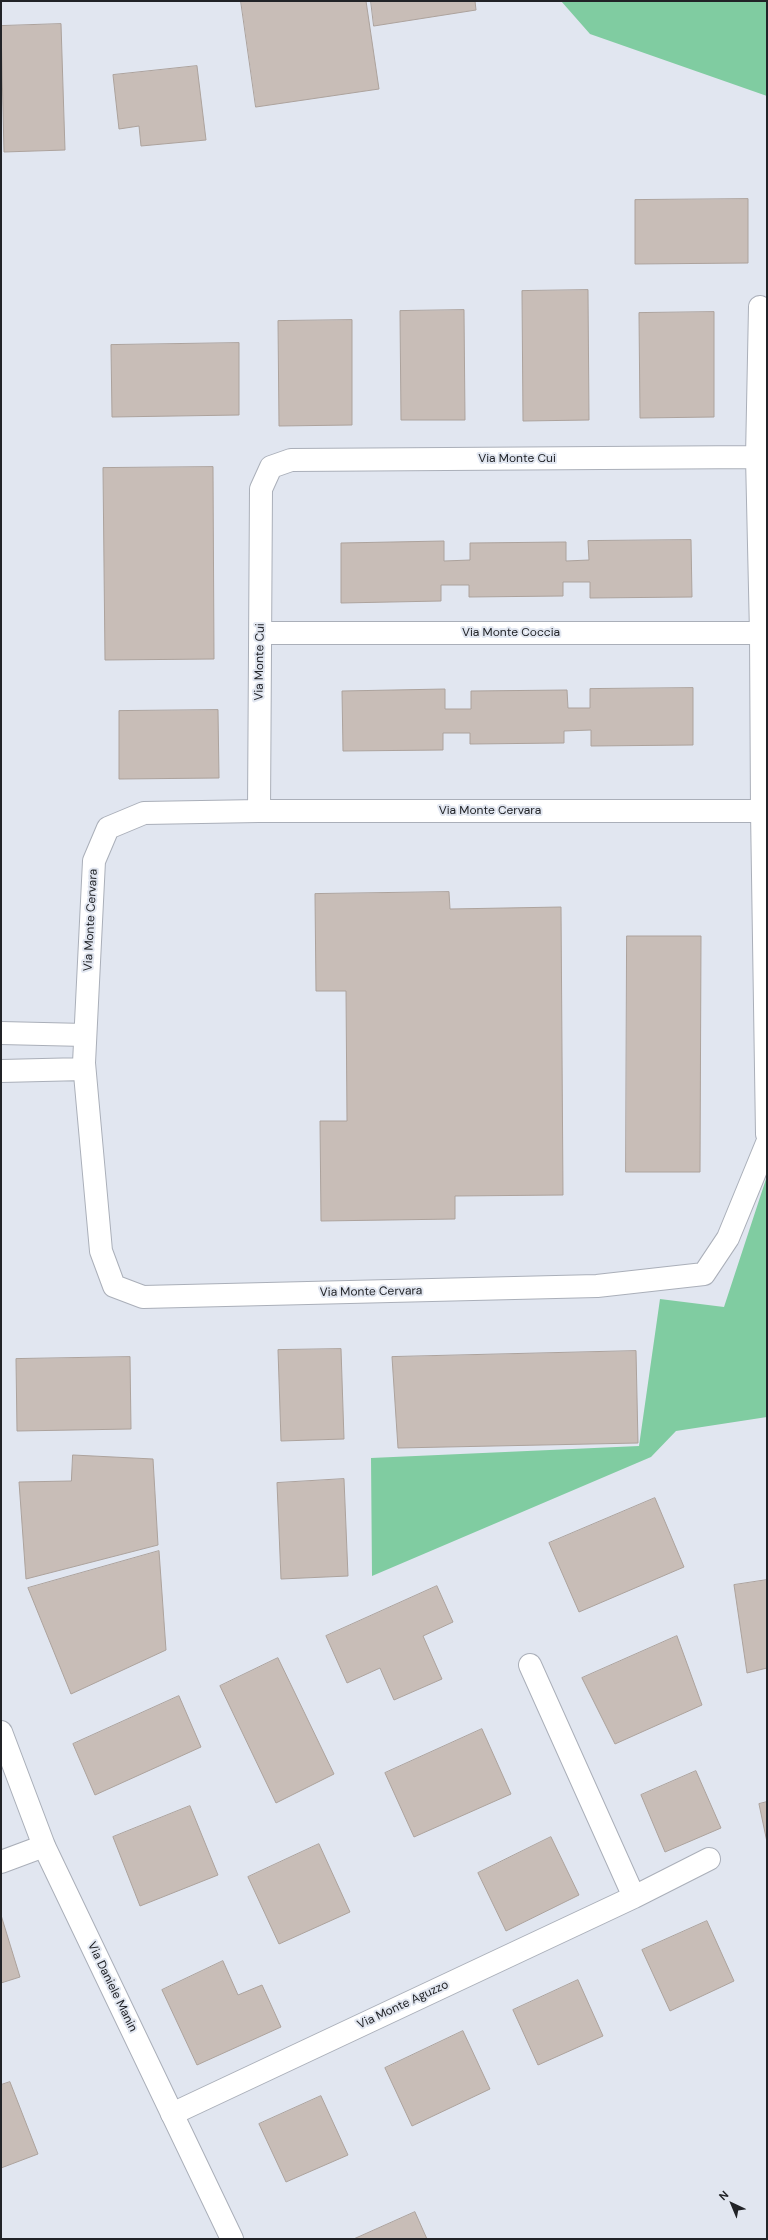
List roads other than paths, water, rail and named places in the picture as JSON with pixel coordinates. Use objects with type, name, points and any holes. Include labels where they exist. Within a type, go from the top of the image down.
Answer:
[{"type":"street","points":[[760,307],[757,457],[761,633],[767,1134]]},
{"type":"street","name":"Via Monte Cui","points":[[259,811],[261,489],[271,467],[291,460],[757,457]]},
{"type":"street","name":"Via Monte Coccia","points":[[261,633],[761,633]]},
{"type":"street","name":"Via Monte Cervara","points":[[762,811],[259,811],[144,813],[108,828],[94,861],[84,1069],[101,1251],[114,1286],[143,1297],[597,1286],[704,1274],[728,1238],[767,1143]]},
{"type":"street","points":[[1,1033],[85,1035]]},
{"type":"street","points":[[1,1071],[84,1069]]},
{"type":"street","points":[[530,1665],[634,1897]]},
{"type":"street","name":"Via Daniele Manin","points":[[1,1732],[44,1846],[232,2239]]},
{"type":"street","points":[[1,1862],[44,1846]]},
{"type":"street","name":"Via Monte Aguzzo","points":[[172,2114],[634,1897],[709,1859]]}]
